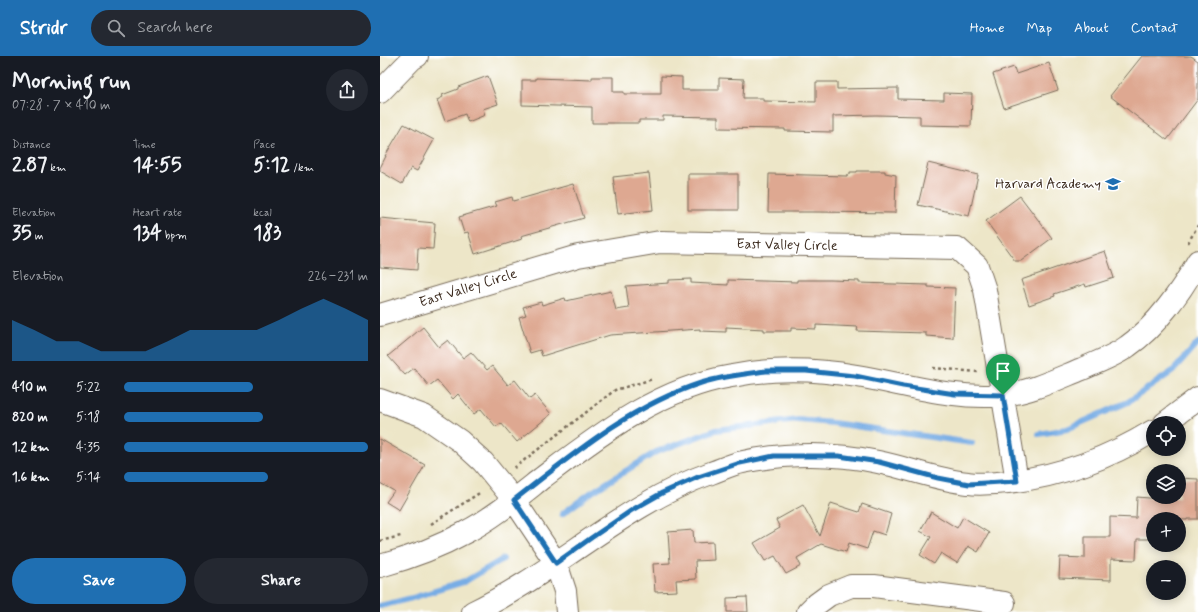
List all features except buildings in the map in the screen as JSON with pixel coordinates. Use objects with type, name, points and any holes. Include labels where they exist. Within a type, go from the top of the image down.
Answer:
[{"type":"street","points":[[380,92],[412,59],[417,56]]},
{"type":"street","name":"East Valley Circle","points":[[380,315],[578,256],[660,242],[957,248],[978,266],[985,290],[1017,481]]},
{"type":"street","points":[[380,566],[437,547],[468,531],[514,500],[609,429],[643,408],[676,392],[702,383],[732,376],[766,371],[806,371],[855,376],[903,386],[955,394],[1003,395],[1025,391],[1055,380],[1099,362],[1127,347],[1149,329],[1164,311],[1192,271],[1192,252]]},
{"type":"street","points":[[1175,416],[1198,398]]},
{"type":"street","points":[[380,400],[424,416],[460,441],[482,462],[514,500],[556,563],[565,591],[567,612]]},
{"type":"street","points":[[473,612],[525,584],[632,510],[662,493],[698,477],[740,463],[774,456],[839,456],[879,462],[938,478],[969,484],[1017,481],[1059,473],[1083,465],[1106,456],[1146,435]]},
{"type":"street","points":[[808,612],[829,595],[851,586],[874,586],[1004,603]]},
{"type":"path","points":[[1192,252],[1198,225]]},
{"type":"path","points":[[427,527],[498,481]]},
{"type":"path","points":[[380,541],[407,535]]},
{"type":"waterway","points":[[1039,434],[1067,429],[1128,402],[1173,371],[1198,343]]},
{"type":"waterway","points":[[562,514],[592,492],[656,452],[716,430],[798,420],[833,423],[972,443]]},
{"type":"waterway","points":[[380,606],[464,582],[503,559]]},
{"type":"place","name":"Harvard Academy","points":[[1113,184]]},
{"type":"route","points":[[766,371],[806,371],[855,376],[903,386],[955,394],[1003,395],[1017,481],[969,484],[938,478],[879,462],[839,456],[774,456],[740,463],[698,477],[662,493],[632,510],[556,563],[514,500],[609,429],[643,408],[676,392],[702,383],[732,376],[766,371]]}]
